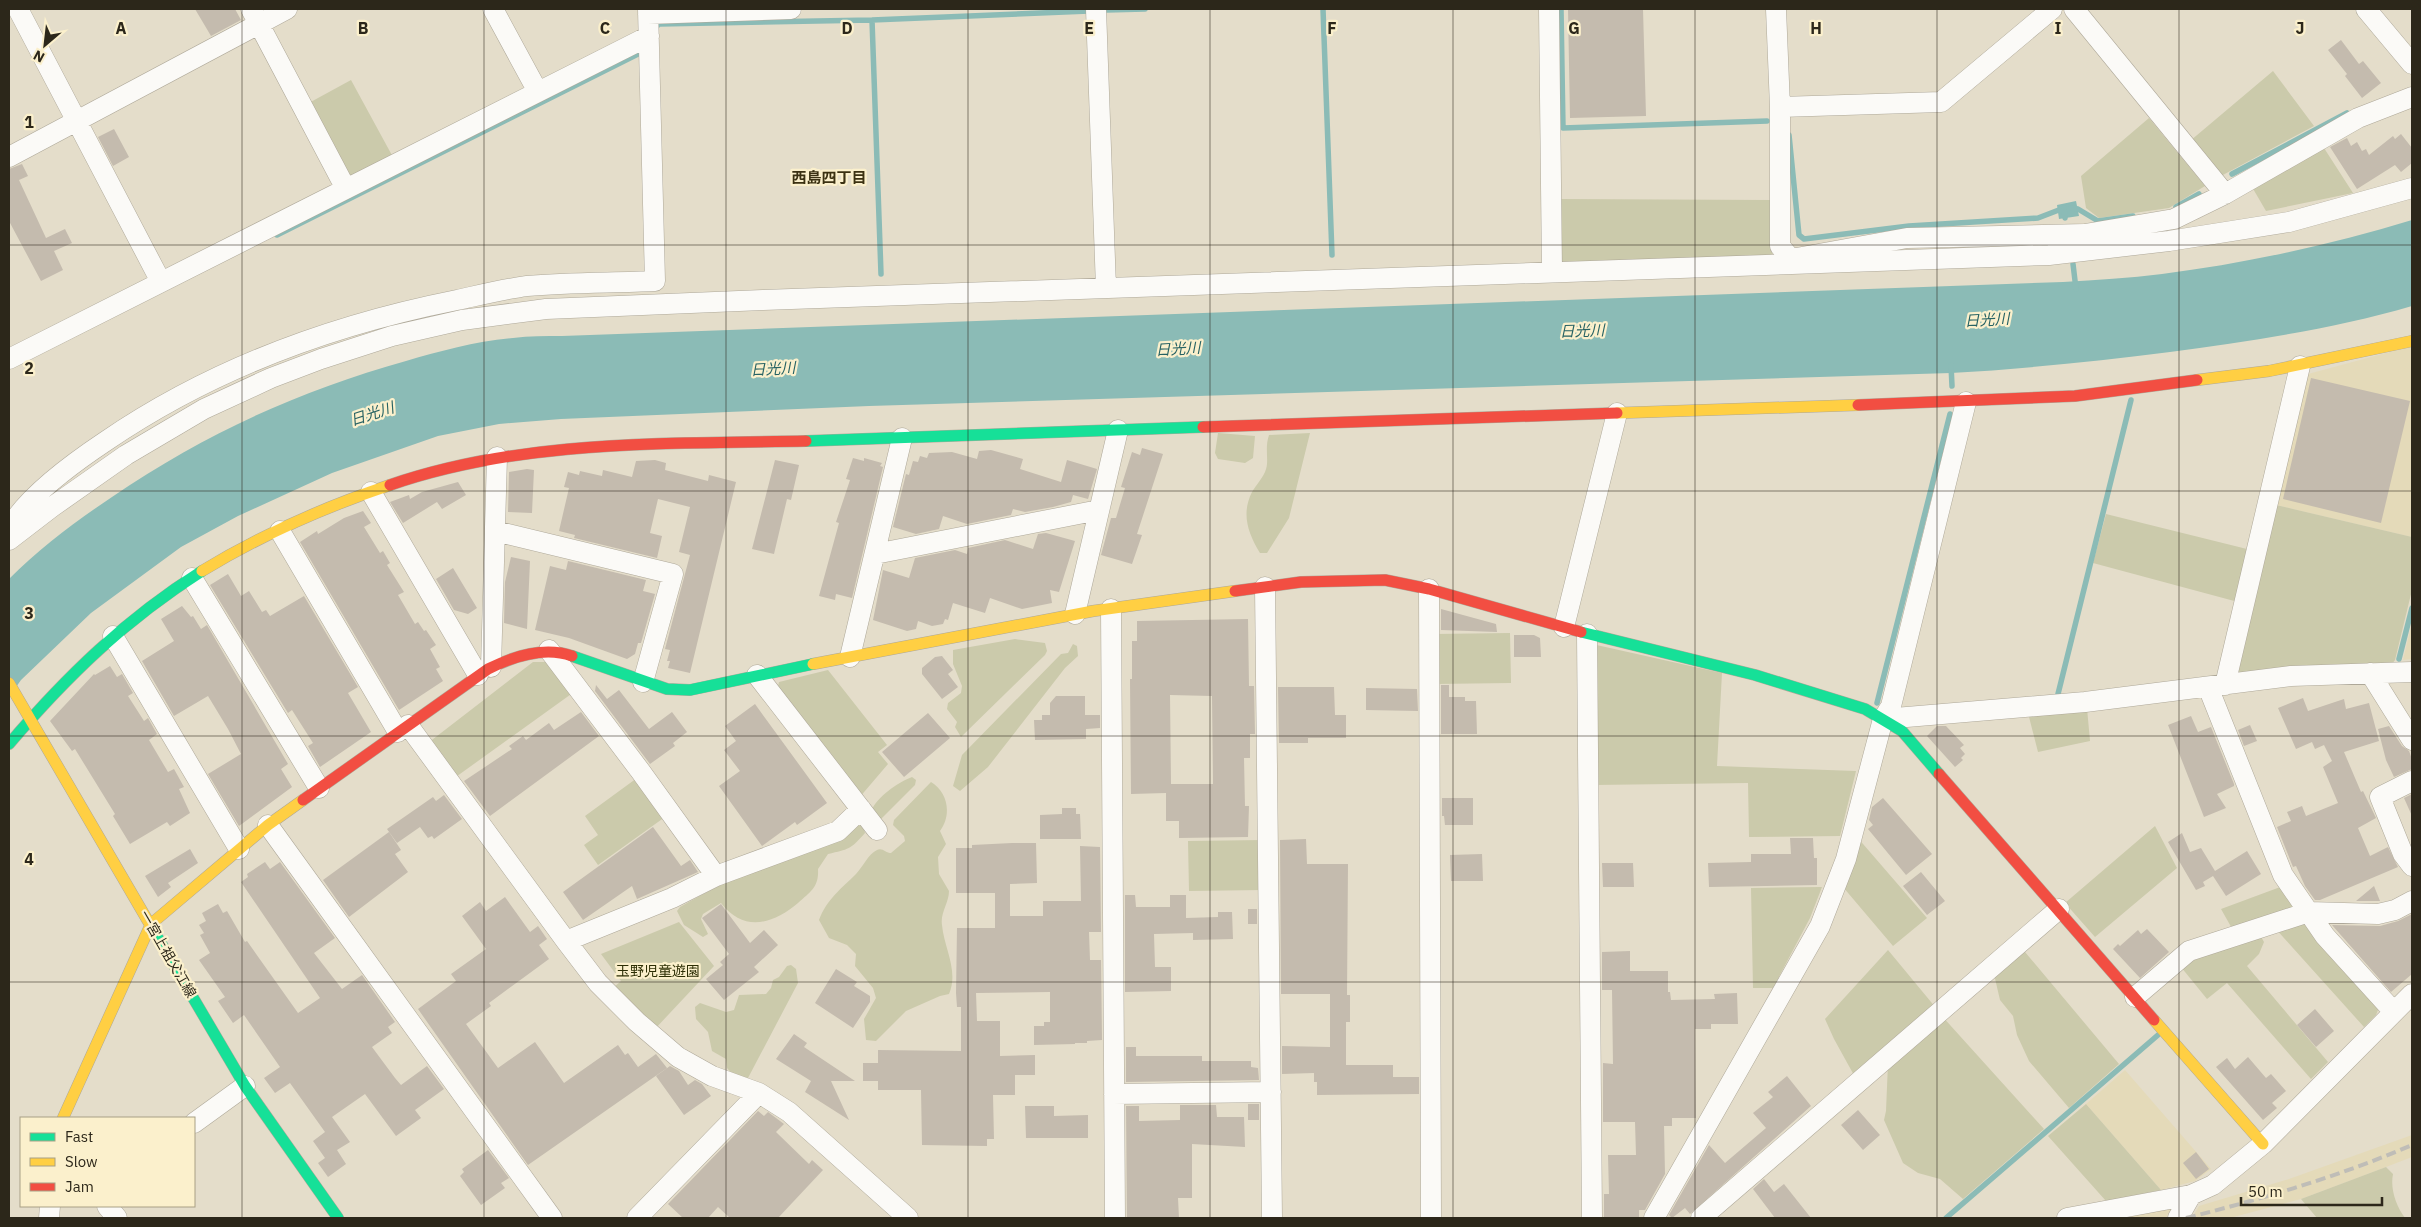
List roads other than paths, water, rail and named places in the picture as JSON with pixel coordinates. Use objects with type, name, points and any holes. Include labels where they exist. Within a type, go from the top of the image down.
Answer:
[{"type":"street","points":[[18,9],[161,282]]},
{"type":"street","points":[[9,157],[77,121],[256,16],[287,9]]},
{"type":"street","points":[[493,9],[538,92]]},
{"type":"street","points":[[9,529],[15,517],[70,465],[126,427],[194,389],[288,346],[392,313],[526,286],[655,281],[648,11],[791,9]]},
{"type":"street","points":[[1096,9],[1106,288]]},
{"type":"street","points":[[1550,9],[1552,271]]},
{"type":"street","points":[[1776,9],[1780,107],[1780,246],[1791,259],[1907,238],[2085,234],[2174,218],[2225,194],[2358,118],[2412,97]]},
{"type":"street","points":[[1780,107],[1941,102],[2052,9]]},
{"type":"street","points":[[2074,9],[2225,194]]},
{"type":"street","points":[[2366,9],[2412,64]]},
{"type":"street","points":[[256,16],[346,189]]},
{"type":"street","points":[[9,359],[648,36]]},
{"type":"street","points":[[9,540],[52,506],[126,455],[204,409],[271,378],[321,359],[392,336],[462,320],[546,309],[1552,271],[1616,271],[2049,255],[2169,241],[2289,222],[2412,188]]},
{"type":"street","points":[[9,744],[28,716],[113,636],[192,578],[322,510],[444,469],[497,457],[612,446],[1966,402],[2075,396],[2300,366],[2412,341]]},
{"type":"street","points":[[2300,366],[2216,686],[2283,875],[2325,936],[2394,1012]]},
{"type":"street","points":[[1654,1218],[1820,926],[1846,859],[1883,719],[1891,706],[1966,402]]},
{"type":"street","points":[[1564,627],[1617,413]]},
{"type":"street","points":[[1075,614],[1118,430]]},
{"type":"street","points":[[850,657],[876,554],[902,438]]},
{"type":"street","points":[[485,671],[495,531],[497,457]]},
{"type":"street","points":[[371,492],[485,671]]},
{"type":"street","points":[[876,554],[1099,510]]},
{"type":"street","points":[[280,531],[403,729],[598,983],[654,1038],[678,1057],[712,1076],[759,1092],[789,1112],[908,1218]]},
{"type":"street","points":[[495,531],[673,574],[643,682]]},
{"type":"street","points":[[192,578],[320,788]]},
{"type":"street","points":[[63,1117],[151,924],[268,825],[485,671],[524,653],[549,650],[564,653],[643,682],[667,689],[690,690],[756,675],[1111,608],[1301,582],[1385,580],[1429,589],[1587,634],[1755,675],[1865,709],[1902,730],[2263,1144]]},
{"type":"street","points":[[1265,587],[1272,1218]]},
{"type":"street","points":[[1429,589],[1431,1218]]},
{"type":"street","points":[[1111,608],[1114,1218]]},
{"type":"street","points":[[1587,634],[1592,1218]]},
{"type":"street","points":[[113,636],[239,849]]},
{"type":"street","points":[[549,650],[642,772],[716,876]]},
{"type":"street","points":[[1883,719],[2051,706],[2292,676],[2412,672]]},
{"type":"street","points":[[2370,673],[2412,740]]},
{"type":"street","points":[[756,675],[877,830]]},
{"type":"street","name":"一宮上祖父江線","points":[[9,683],[245,1086],[338,1218]]},
{"type":"street","points":[[2412,780],[2380,797],[2403,854],[2412,866]]},
{"type":"street","points":[[566,940],[672,898],[716,876],[838,832],[860,810]]},
{"type":"street","points":[[268,825],[552,1218]]},
{"type":"street","points":[[2135,996],[2189,951],[2309,912],[2378,914],[2395,910],[2412,901]]},
{"type":"street","points":[[1701,1218],[2059,909]]},
{"type":"street","points":[[2067,1218],[2190,1195],[2213,1185],[2263,1144],[2412,994]]},
{"type":"street","points":[[195,1122],[245,1086]]},
{"type":"street","points":[[637,1218],[759,1092]]},
{"type":"street","points":[[1114,1094],[1271,1092]]},
{"type":"street","points":[[2178,1218],[2190,1195]]},
{"type":"street","points":[[108,1207],[117,1218]]},
{"type":"water","points":[[2076,201],[2079,216],[2059,219],[2057,205]]},
{"type":"water","name":"日光川","points":[[2412,220],[2412,306],[2292,334],[2088,362],[1951,373],[869,406],[561,419],[499,424],[438,436],[332,473],[238,516],[181,547],[91,613],[21,680],[9,697],[9,579],[33,556],[72,525],[147,474],[182,453],[253,417],[328,386],[366,373],[472,344],[531,336],[2063,282],[2162,274],[2257,259],[2319,245]]},
{"type":"waterway","points":[[1106,10],[1145,9]]},
{"type":"waterway","points":[[1323,9],[1332,255]]},
{"type":"waterway","points":[[1561,9],[1563,128],[1767,121]]},
{"type":"waterway","points":[[657,26],[659,24],[872,20],[1089,11]]},
{"type":"waterway","points":[[872,20],[881,274]]},
{"type":"waterway","points":[[277,235],[640,53]]},
{"type":"waterway","points":[[2232,174],[2347,113]]},
{"type":"waterway","points":[[1789,135],[1799,235],[1804,239],[1909,226],[2038,218],[2064,208],[2065,218]]},
{"type":"waterway","points":[[2176,207],[2199,194]]},
{"type":"waterway","points":[[2071,208],[2078,209],[2098,221],[2133,216]]},
{"type":"waterway","points":[[2073,264],[2076,289]]},
{"type":"waterway","points":[[1951,365],[1952,386]]},
{"type":"waterway","points":[[2058,694],[2131,400]]},
{"type":"waterway","points":[[1877,703],[1950,414]]},
{"type":"waterway","points":[[2399,659],[2412,608]]},
{"type":"waterway","points":[[1946,1218],[2158,1035]]},
{"type":"railway","points":[[2186,1218],[2300,1186],[2357,1167],[2412,1145]]},
{"type":"district","name":"西島四丁目","points":[[829,178]]},
{"type":"park label","name":"玉野児童遊園","points":[[658,971]]}]
